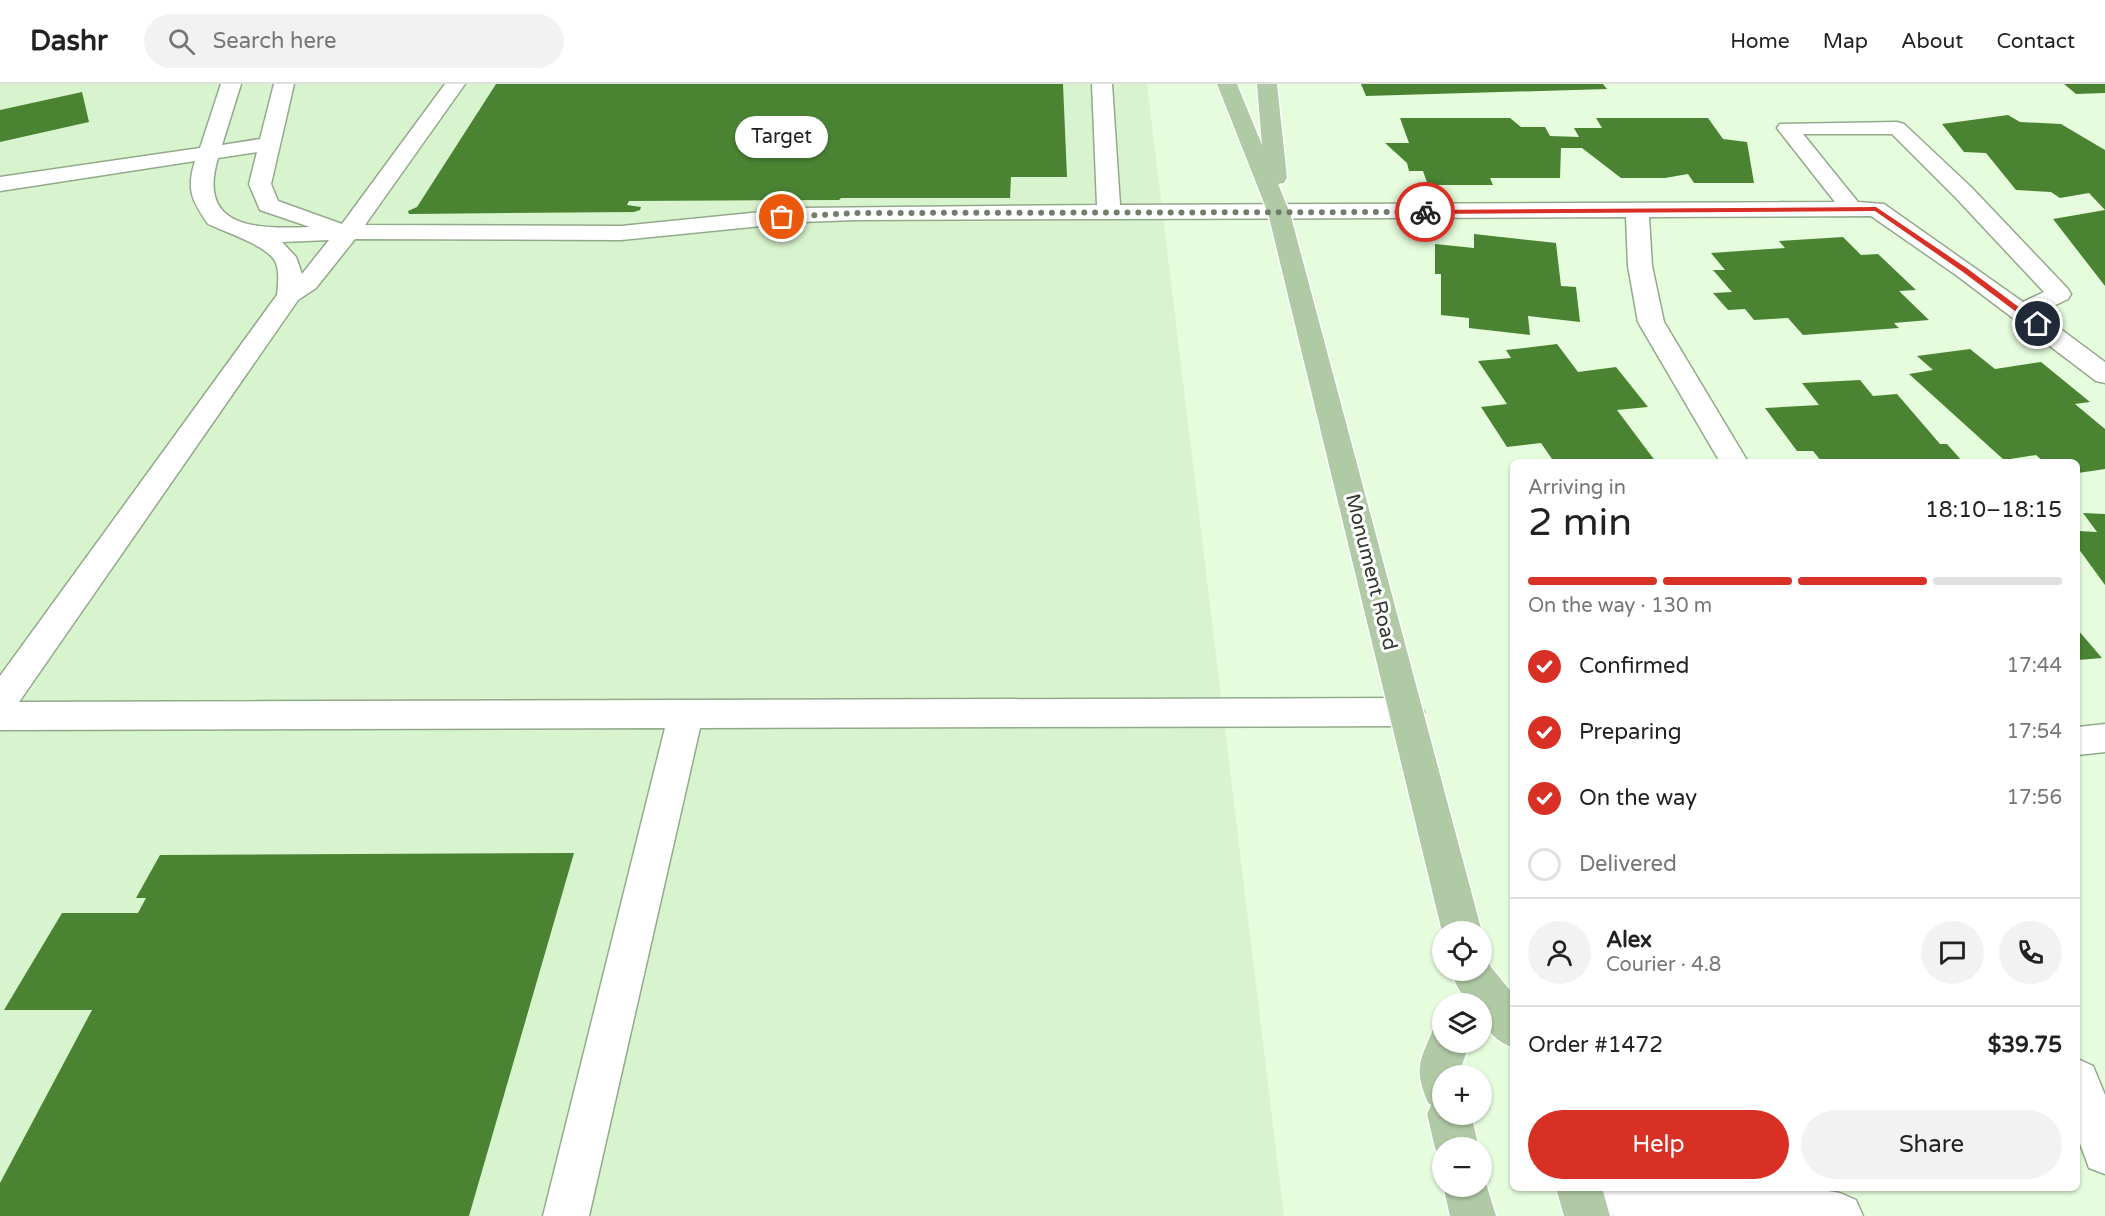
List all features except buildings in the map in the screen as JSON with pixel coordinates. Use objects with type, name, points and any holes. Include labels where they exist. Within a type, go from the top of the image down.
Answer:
[{"type":"main road","name":"Monument Road","points":[[1227,84],[1279,213],[1459,921]]},
{"type":"main road","name":"Monument Road","points":[[1268,84],[1279,213]]},
{"type":"main road","points":[[1469,983],[1510,1024]]},
{"type":"main road","points":[[1469,1197],[1473,1216]]},
{"type":"street","points":[[231,84],[202,174],[203,200],[216,219],[277,248],[287,258],[291,275],[288,295]]},
{"type":"street","points":[[284,84],[260,184],[268,205],[348,232]]},
{"type":"street","points":[[0,702],[288,295],[307,283],[348,232],[455,84]]},
{"type":"street","points":[[1102,84],[1109,213]]},
{"type":"street","points":[[1851,208],[1787,128],[1897,128],[1963,192],[2059,294],[2021,312]]},
{"type":"street","points":[[0,184],[270,144]]},
{"type":"street","points":[[244,232],[286,235],[348,232],[621,233],[843,213],[1876,209],[2105,375]]},
{"type":"street","points":[[1636,211],[1639,222],[1640,266],[1651,322],[1732,459]]},
{"type":"street","points":[[0,716],[1407,712]]},
{"type":"street","points":[[566,1216],[686,714]]},
{"type":"street","points":[[2080,741],[2105,738]]},
{"type":"street","points":[[2080,1086],[2105,1152]]},
{"type":"street","points":[[1582,1198],[1750,1201],[1840,1216]]},
{"type":"shaded area","points":[[0,84],[1147,84],[1284,1216],[0,1216]]},
{"type":"way so far","points":[[782,217],[855,213],[1425,212]]},
{"type":"place","name":"Target","points":[[782,217]]},
{"type":"route","points":[[1425,212],[1876,209],[2038,324]]}]
